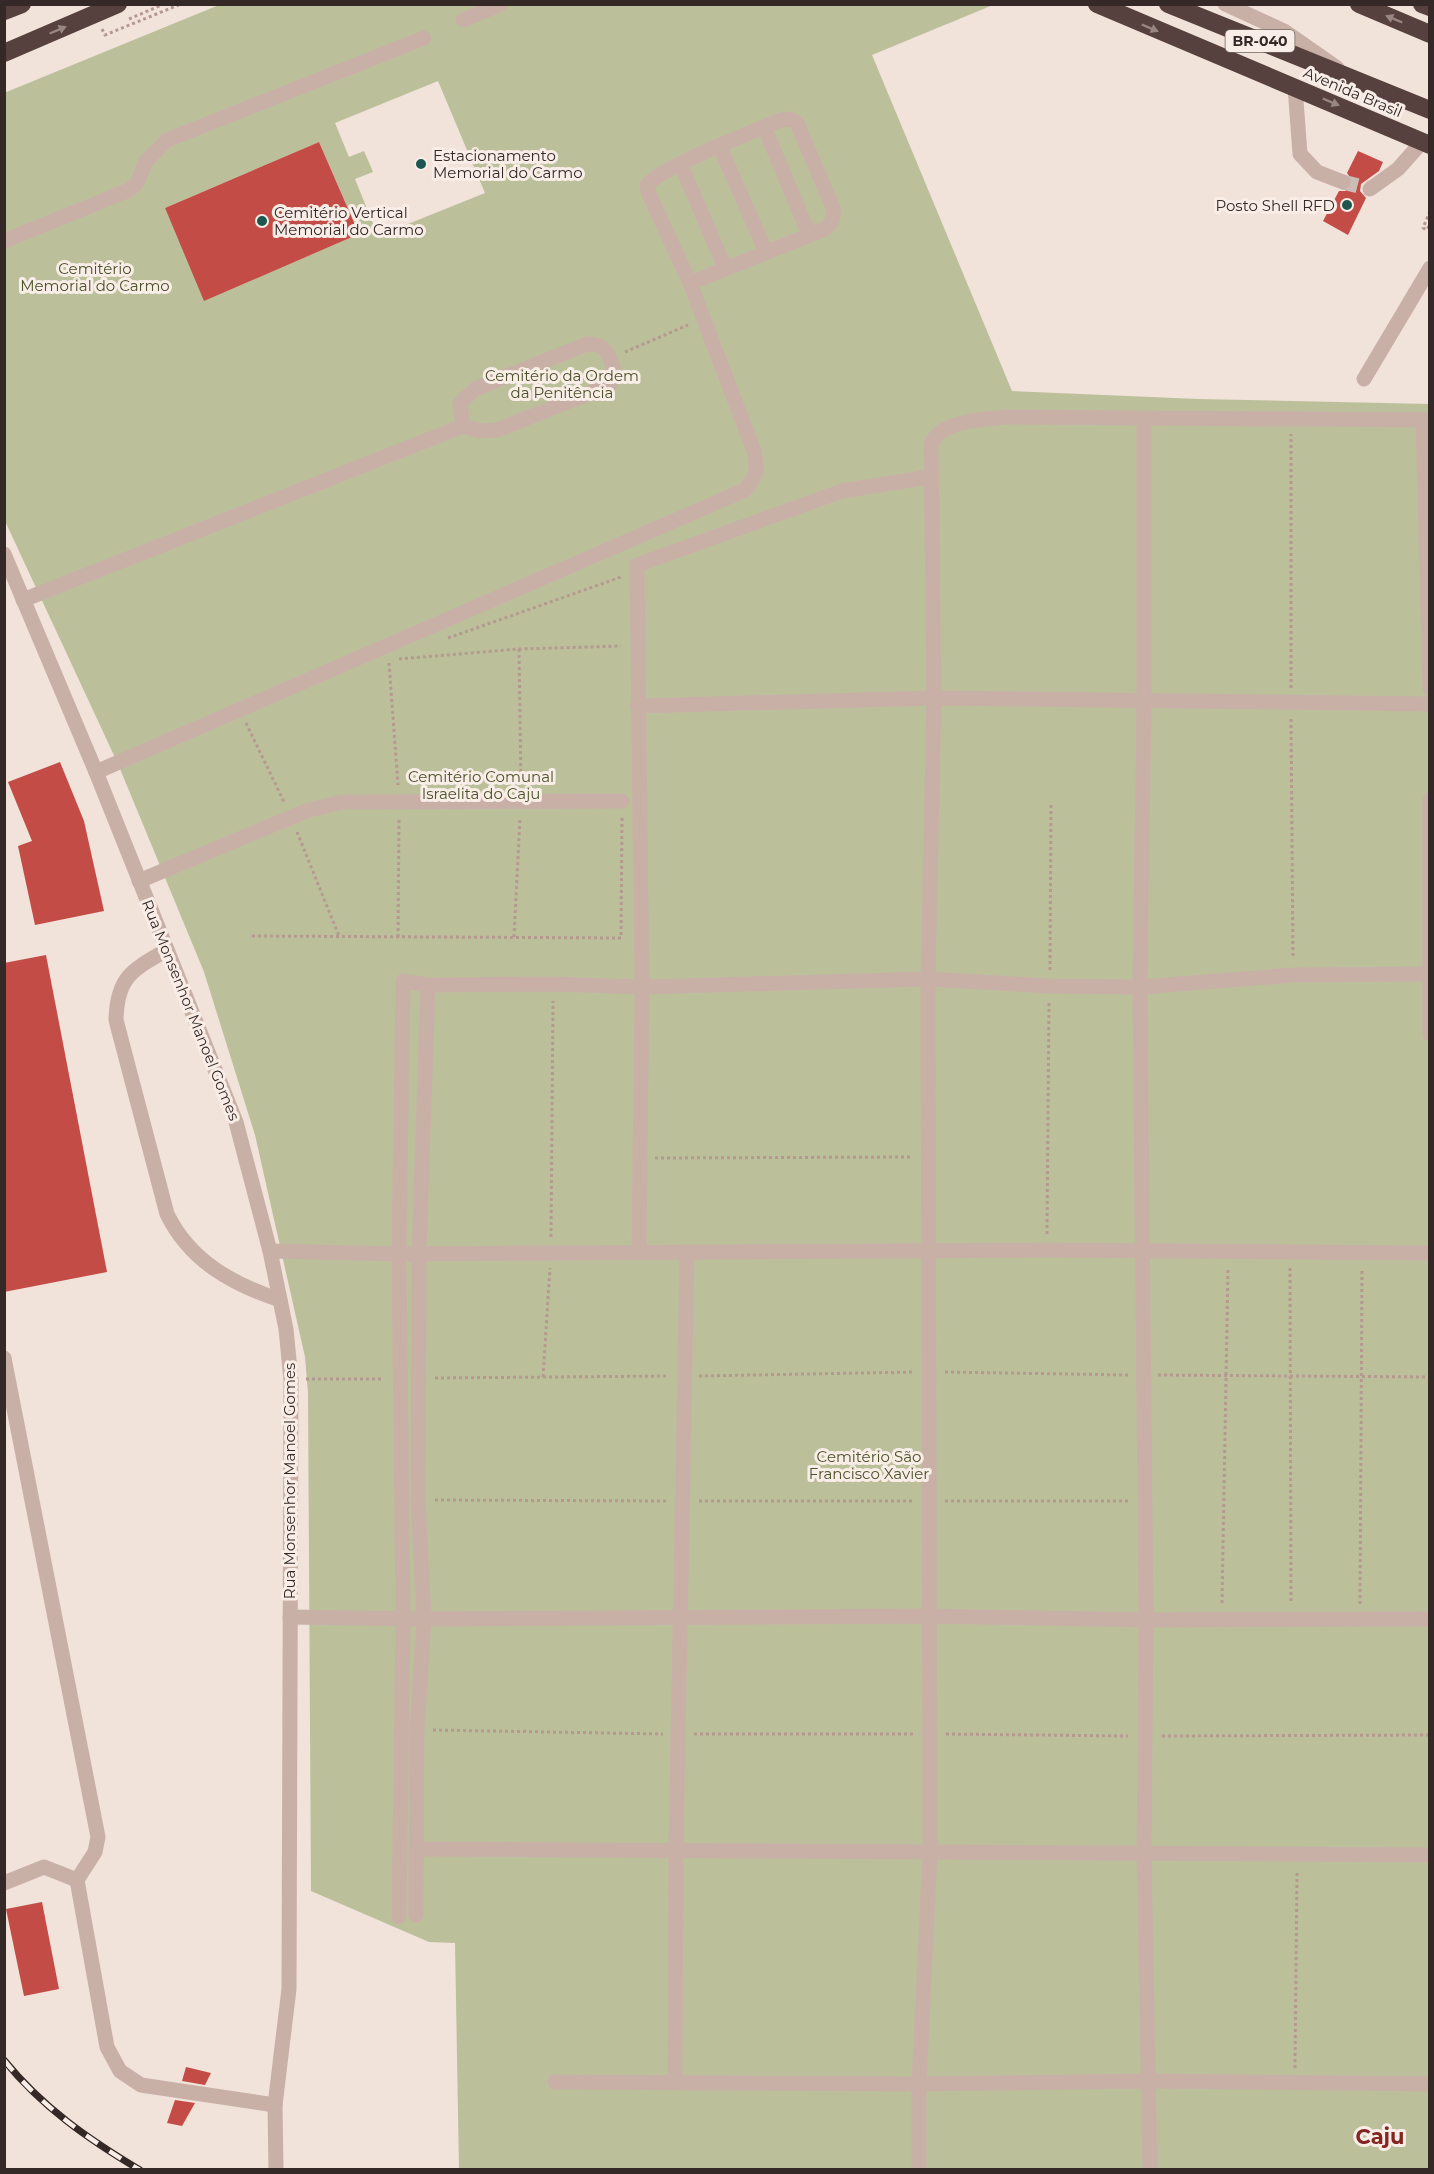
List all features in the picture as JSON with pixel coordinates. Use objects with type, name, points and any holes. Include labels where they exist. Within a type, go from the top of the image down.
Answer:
[{"type":"highway","name":"Avenida Brasil","points":[[1096,4],[1426,143]]},
{"type":"highway","name":"Avenida Brasil","points":[[1168,4],[1430,110]]},
{"type":"highway","points":[[1359,4],[1430,34]]},
{"type":"highway","points":[[1422,4],[1430,7]]},
{"type":"highway","points":[[4,53],[123,12]]},
{"type":"street","points":[[463,20],[501,4]]},
{"type":"street","points":[[1225,4],[1284,31],[1351,78]]},
{"type":"street","points":[[4,241],[129,190],[137,183],[146,161],[167,140],[424,38]]},
{"type":"street","points":[[1295,87],[1300,154],[1317,172],[1343,182]]},
{"type":"street","points":[[96,772],[745,490],[753,481],[758,468],[690,283],[647,185],[652,179],[764,127],[781,120],[790,119],[797,123],[827,193],[834,215],[831,223],[690,283]]},
{"type":"street","points":[[764,127],[809,234]]},
{"type":"street","points":[[1370,189],[1398,169],[1426,143]]},
{"type":"street","points":[[720,147],[766,252]]},
{"type":"street","points":[[681,165],[725,268]]},
{"type":"street","points":[[1364,379],[1430,268]]},
{"type":"street","points":[[23,600],[463,426],[480,431],[496,430],[610,385],[616,377],[610,359],[603,346],[587,344],[475,389],[466,394],[460,403],[463,426]]},
{"type":"street","points":[[919,2169],[919,2084],[930,1853],[928,1251],[930,1157],[927,979],[934,698],[929,477],[933,438],[939,432],[962,424],[1006,417],[1426,420],[1430,689]]},
{"type":"street","points":[[1144,418],[1144,702],[1140,987],[1146,1620],[1144,1853],[1150,2169]]},
{"type":"street","points":[[639,1252],[642,987],[637,565],[842,490],[929,477]]},
{"type":"street","name":"Rua Monsenhor Manoel Gomes","points":[[4,554],[96,772],[237,1122],[280,1300],[291,1380],[290,1989],[275,2105],[276,2169]]},
{"type":"street","points":[[637,706],[934,698],[1430,704]]},
{"type":"street","points":[[1430,799],[1430,1034]]},
{"type":"street","points":[[139,881],[291,817],[342,802],[622,801]]},
{"type":"street","points":[[167,950],[143,964],[121,985],[117,1000],[116,1020],[167,1214],[184,1242],[221,1275],[242,1287],[280,1300]]},
{"type":"street","points":[[399,1917],[403,1619],[399,1254],[403,981],[428,985],[553,984],[642,987],[927,979],[1050,986],[1140,987],[1294,975],[1429,974]]},
{"type":"street","points":[[416,1915],[417,1730],[424,1620],[418,1500],[419,1254],[428,985]]},
{"type":"street","points":[[270,1251],[399,1254],[1047,1250],[1430,1252]]},
{"type":"street","points":[[675,2081],[676,1850],[687,1252]]},
{"type":"street","points":[[4,1358],[98,1837],[95,1852],[77,1880],[105,2040],[112,2060],[131,2080],[154,2088],[275,2105]]},
{"type":"street","points":[[290,1617],[424,1620],[929,1616],[1146,1620],[1430,1619]]},
{"type":"street","points":[[416,1849],[1430,1855]]},
{"type":"street","points":[[4,1883],[44,1867],[77,1880]]},
{"type":"street","points":[[555,2082],[1430,2084]]},
{"type":"path","points":[[123,12],[164,4]]},
{"type":"path","points":[[133,24],[181,4]]},
{"type":"path","points":[[1430,211],[1422,228],[1427,230],[1430,227]]},
{"type":"path","points":[[610,359],[704,319]]},
{"type":"path","points":[[398,937],[399,801],[389,660],[519,648],[621,646]]},
{"type":"path","points":[[514,938],[521,803],[519,648]]},
{"type":"path","points":[[243,719],[291,817],[339,936]]},
{"type":"path","points":[[252,936],[621,939],[622,801]]},
{"type":"path","points":[[1047,1250],[1051,804]]},
{"type":"path","points":[[543,1377],[551,1252],[553,984]]},
{"type":"path","points":[[641,1159],[930,1157]]},
{"type":"path","points":[[1222,1620],[1228,1251]]},
{"type":"path","points":[[1290,1252],[1291,1619]]},
{"type":"path","points":[[1360,1621],[1362,1252]]},
{"type":"path","points":[[418,1378],[929,1372],[1430,1377]]},
{"type":"path","points":[[291,1380],[401,1378]]},
{"type":"path","points":[[418,1500],[1144,1501]]},
{"type":"path","points":[[1295,2083],[1297,1854]]},
{"type":"green space","name":"Cemitério São Francisco Xavier","points":[[219,5],[993,5],[872,55],[1012,391],[1198,399],[1429,404],[1429,2169],[459,2169],[455,1943],[429,1942],[311,1891],[308,1393],[305,1357],[255,1135],[204,972],[118,764],[5,521],[4,93]],"holes":[[[438,81],[485,193],[378,236],[355,179],[373,172],[364,151],[349,157],[335,123]],[[319,142],[359,234],[205,300],[165,208]]]},
{"type":"building","name":"Cemitério Vertical Memorial do Carmo","points":[[319,142],[359,234],[204,301],[165,208]]},
{"type":"building","name":"Posto Shell RFD","points":[[1358,151],[1383,162],[1379,171],[1361,184],[1360,191],[1366,198],[1348,235],[1323,221],[1339,191],[1345,191],[1352,186],[1352,180],[1347,173]]},
{"type":"building","points":[[60,762],[84,821],[104,911],[35,925],[18,846],[32,841],[8,782]]},
{"type":"building","points":[[46,955],[107,1272],[4,1292],[4,963]]},
{"type":"building","points":[[42,1902],[59,1989],[24,1996],[6,1909]]},
{"type":"building","points":[[186,2067],[211,2073],[205,2085],[182,2081]]},
{"type":"building","points":[[175,2100],[195,2103],[182,2126],[167,2123]]},
{"type":"tunnel","points":[[1343,182],[1370,189]]},
{"type":"railway","points":[[4,2060],[34,2093],[67,2121],[140,2170]]},
{"type":"place","name":"Estacionamento Memorial do Carmo","points":[[421,164]]},
{"type":"place","name":"Posto Shell RFD","points":[[1347,205]]},
{"type":"place","name":"Cemitério Vertical Memorial do Carmo","points":[[262,221]]},
{"type":"district","name":"Caju","points":[[1380,2136]]},
{"type":"park label","name":"Cemitério Memorial do Carmo","points":[[95,276]]},
{"type":"park label","name":"Cemitério da Ordem da Penitência","points":[[562,384]]},
{"type":"park label","name":"Cemitério Comunal Israelita do Caju","points":[[481,784]]}]
